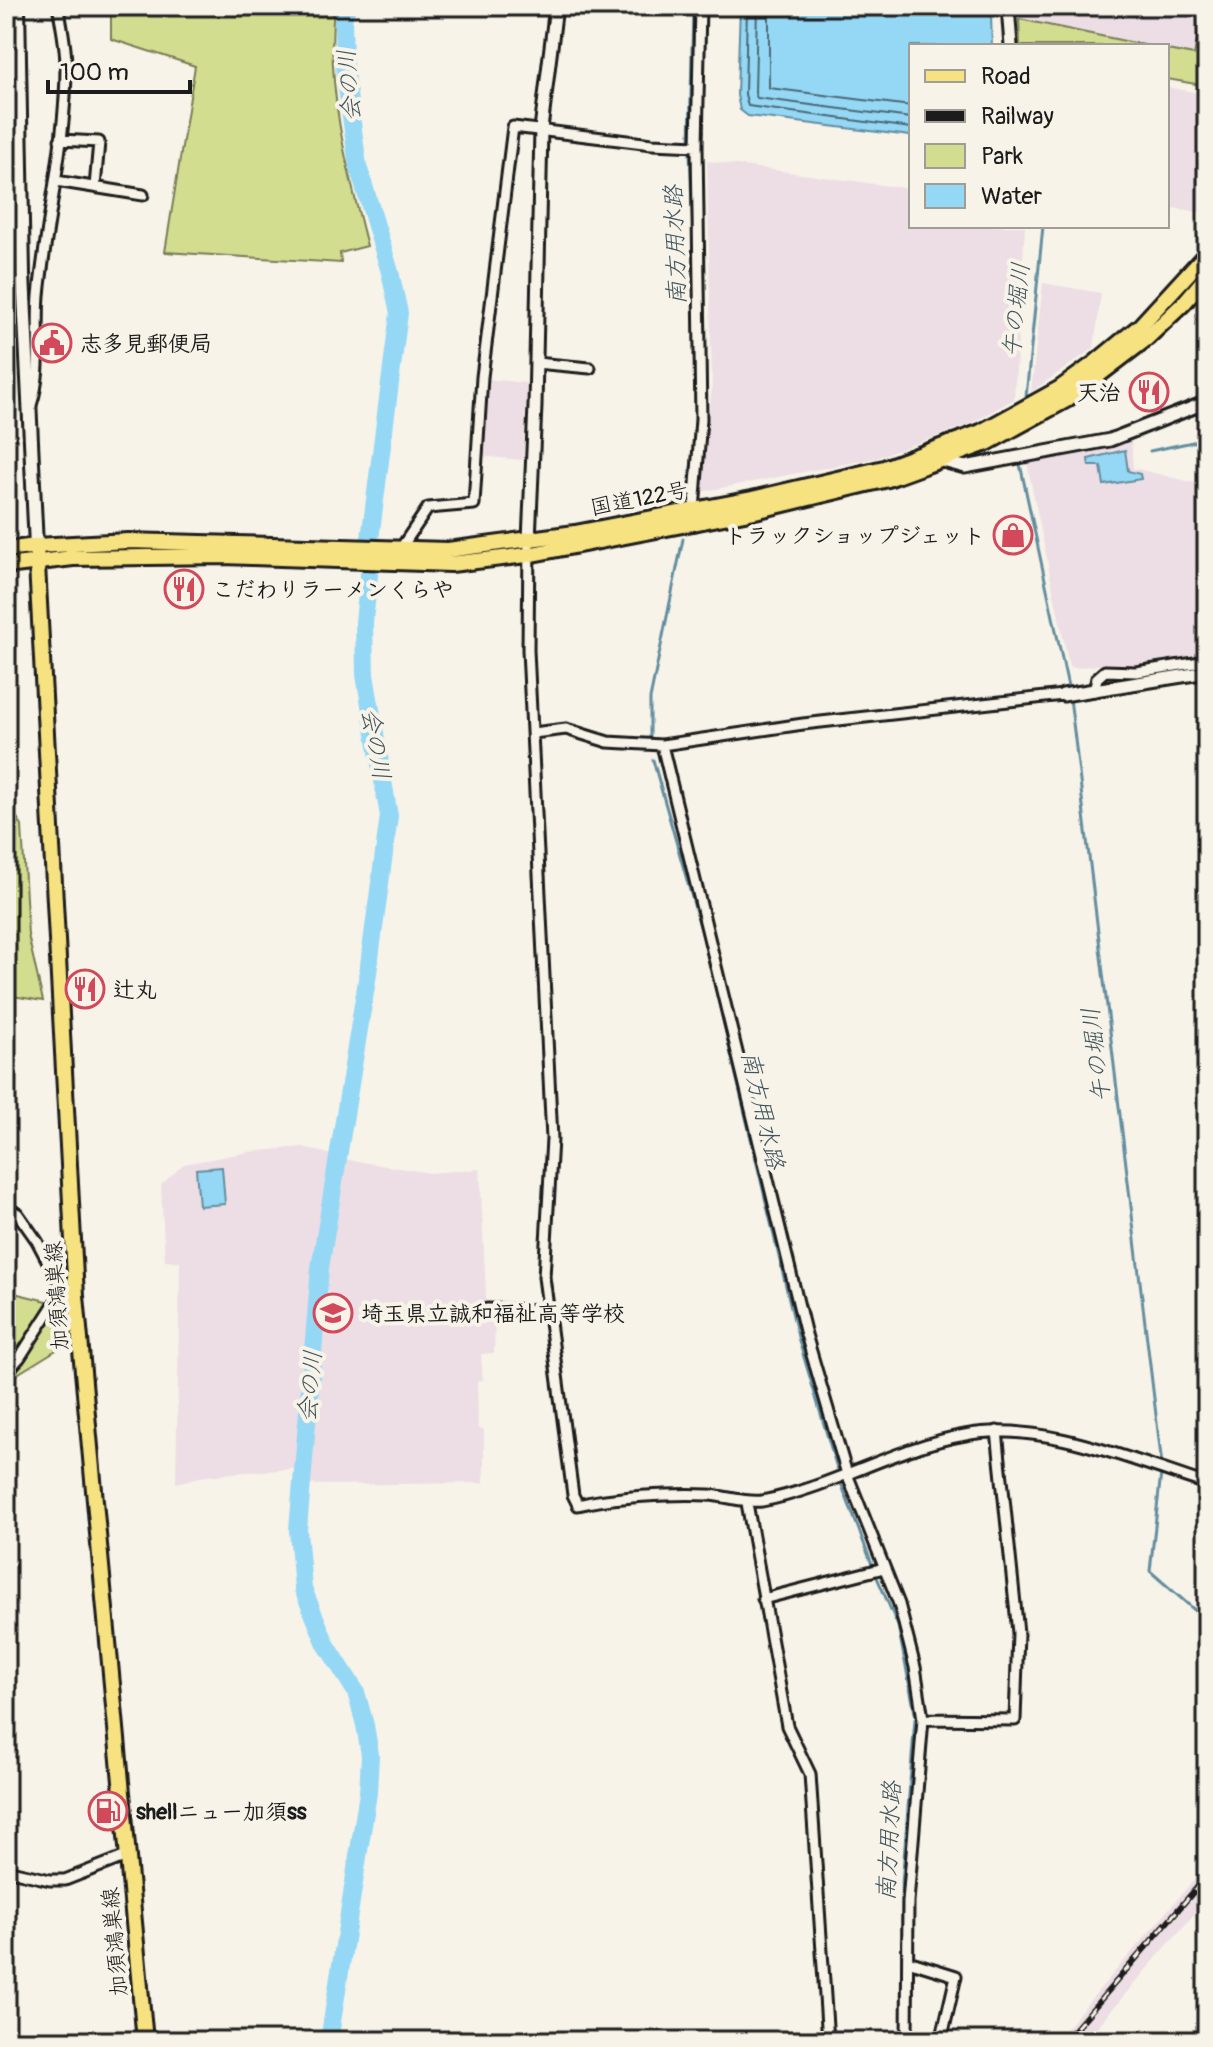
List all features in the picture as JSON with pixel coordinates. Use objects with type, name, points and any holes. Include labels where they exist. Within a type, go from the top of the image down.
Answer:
[{"type":"main road","points":[[18,6],[12,48],[36,546]]},
{"type":"main road","name":"国道122号","points":[[6,550],[128,541],[448,550],[528,547],[755,511],[888,479],[1059,389],[1140,326],[1207,253]]},
{"type":"main road","name":"国道122号","points":[[6,566],[113,557],[224,556],[451,564],[938,455],[987,443],[1066,400],[1146,339],[1207,276]]},
{"type":"main road","name":"加須鴻巣線","points":[[36,546],[70,1293],[129,1855],[145,2041]]},
{"type":"street","points":[[29,412],[35,394],[38,299],[56,181],[66,62],[58,6]]},
{"type":"street","points":[[556,6],[541,129],[528,547],[533,733],[552,1139],[544,1277],[573,1495],[578,1505],[704,1494],[747,1503],[777,1498],[948,1439],[997,1431],[1051,1435],[1207,1484]]},
{"type":"street","points":[[694,510],[701,419],[697,146],[700,6]]},
{"type":"street","points":[[1008,6],[1011,44]]},
{"type":"street","points":[[401,548],[428,508],[474,504],[482,377],[513,127],[697,146]]},
{"type":"street","points":[[60,140],[99,142],[95,187]]},
{"type":"street","points":[[56,181],[143,195]]},
{"type":"street","points":[[536,363],[590,368]]},
{"type":"street","points":[[938,455],[965,467],[1110,440],[1207,402]]},
{"type":"street","points":[[1094,691],[1097,678],[1105,671],[1136,672],[1207,661]]},
{"type":"street","points":[[533,733],[566,729],[608,742],[662,745],[803,724],[1094,691],[1207,672]]},
{"type":"street","points":[[662,745],[805,1331],[847,1474],[908,1631],[923,1719],[908,1902],[907,2041]]},
{"type":"street","points":[[6,1207],[18,1214],[70,1293],[6,1373]]},
{"type":"street","points":[[487,1309],[547,1310]]},
{"type":"street","points":[[923,1719],[1015,1720],[1018,1633],[997,1431]]},
{"type":"street","points":[[747,1503],[787,1726],[810,1774],[828,2041]]},
{"type":"street","points":[[763,1599],[884,1568]]},
{"type":"street","points":[[6,1870],[50,1880],[65,1880],[129,1855]]},
{"type":"street","points":[[908,1961],[956,1976],[941,2041]]},
{"type":"shaded area","points":[[1016,6],[1204,6],[1194,55],[1169,50],[1169,44],[1139,44],[1019,19]]},
{"type":"shaded area","points":[[1169,87],[1207,95],[1207,213],[1169,207]]},
{"type":"shaded area","points":[[707,161],[909,189],[909,228],[1025,228],[1014,399],[970,424],[876,458],[700,492],[712,387]]},
{"type":"shaded area","points":[[1043,283],[1101,293],[1094,348],[1031,392]]},
{"type":"shaded area","points":[[485,379],[527,383],[523,460],[480,456]]},
{"type":"shaded area","points":[[1131,440],[1133,468],[1207,486],[1207,653],[1128,667],[1110,663],[1075,668],[1069,666],[1027,463]]},
{"type":"shaded area","name":"埼玉県立誠和福祉高等学校","points":[[303,1147],[349,1160],[430,1173],[480,1169],[487,1317],[495,1319],[494,1353],[481,1354],[483,1380],[477,1381],[478,1428],[484,1430],[484,1483],[309,1485],[309,1468],[232,1473],[176,1483],[180,1262],[165,1261],[161,1185],[184,1164],[249,1152]]},
{"type":"shaded area","points":[[1207,1865],[1207,1899],[1085,2041],[1055,2041]]},
{"type":"green space","points":[[69,6],[334,6],[333,67],[340,128],[367,246],[340,253],[341,263],[165,252],[195,66],[111,39],[111,13]]},
{"type":"green space","points":[[1204,6],[1207,6],[1207,86],[1169,79],[1169,50],[1194,55]]},
{"type":"green space","points":[[1019,19],[1139,44],[1020,44]]},
{"type":"green space","points":[[6,799],[22,826],[28,935],[43,1001],[6,995]]},
{"type":"green space","points":[[6,1291],[67,1306],[66,1344],[6,1381]]},
{"type":"water","points":[[740,6],[954,6],[989,11],[991,15],[992,44],[909,44],[909,136],[748,116],[740,110],[737,95]]},
{"type":"water","points":[[1125,450],[1128,471],[1140,474],[1141,479],[1104,485],[1101,466],[1089,466],[1088,459]]},
{"type":"water","points":[[222,1167],[225,1204],[199,1206],[196,1169]]},
{"type":"waterway","name":"会の川","points":[[347,6],[343,20],[344,66],[358,166],[399,313],[370,539]]},
{"type":"waterway","name":"南方用水路","points":[[690,142],[693,6]]},
{"type":"waterway","name":"南方用水路","points":[[690,152],[695,292]]},
{"type":"waterway","name":"午の堀川","points":[[1026,397],[1043,228]]},
{"type":"waterway","name":"南方用水路","points":[[688,498],[696,423]]},
{"type":"waterway","points":[[1150,451],[1207,439]]},
{"type":"waterway","name":"午の堀川","points":[[1020,464],[1069,691]]},
{"type":"waterway","name":"南方用水路","points":[[650,742],[650,699],[683,539]]},
{"type":"waterway","name":"会の川","points":[[329,2041],[368,1793],[370,1755],[356,1692],[326,1644],[303,1589],[298,1530],[320,1268],[367,980],[389,816],[365,675],[364,622],[369,575]]},
{"type":"waterway","name":"午の堀川","points":[[1070,698],[1162,1465]]},
{"type":"waterway","name":"南方用水路","points":[[653,760],[704,940],[798,1337],[837,1468]]},
{"type":"waterway","name":"午の堀川","points":[[1161,1473],[1150,1571],[1207,1621]]},
{"type":"waterway","name":"南方用水路","points":[[841,1483],[873,1567]]},
{"type":"waterway","name":"南方用水路","points":[[876,1575],[898,1626],[915,1713]]},
{"type":"waterway","name":"南方用水路","points":[[902,1965],[902,1884],[915,1719]]},
{"type":"waterway","name":"南方用水路","points":[[902,1974],[902,2041]]},
{"type":"railway","points":[[1065,2041],[1207,1876]]},
{"type":"place","name":"志多見郵便局","points":[[52,343]]},
{"type":"place","name":"天治","points":[[1149,392]]},
{"type":"place","name":"トラックショップジェット","points":[[1013,535]]},
{"type":"place","name":"こだわりラーメンくらや","points":[[184,589]]},
{"type":"place","name":"辻丸","points":[[85,989]]},
{"type":"place","name":"埼玉県立誠和福祉高等学校","points":[[333,1313]]},
{"type":"place","name":"shellニュー加須ss","points":[[108,1811]]}]
